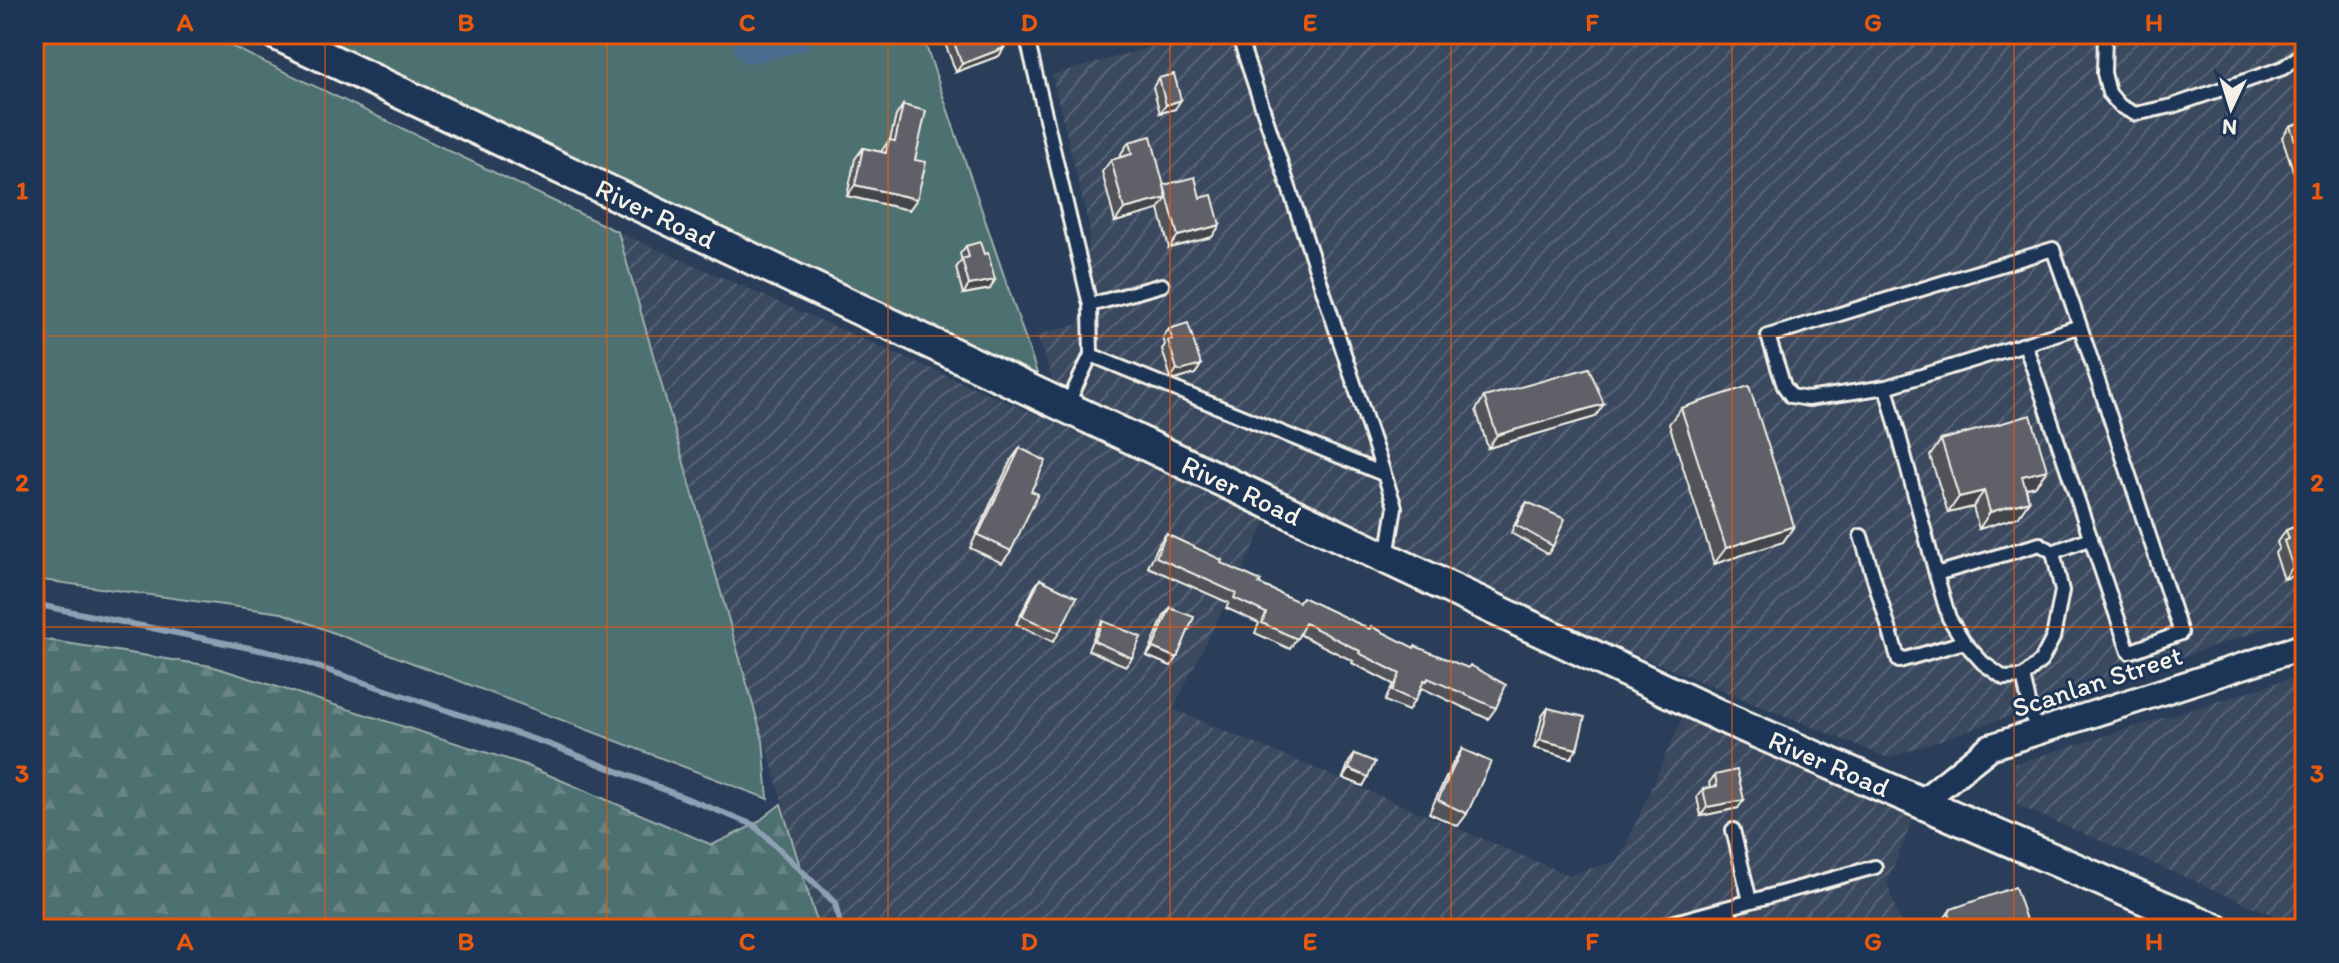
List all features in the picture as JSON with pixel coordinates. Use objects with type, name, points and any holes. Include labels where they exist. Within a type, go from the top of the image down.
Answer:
[{"type":"street","name":"River Road","points":[[286,36],[1729,720],[2215,929]]},
{"type":"street","name":"Scanlan Street","points":[[1923,801],[1990,747],[2305,646]]},
{"type":"lane","points":[[1026,34],[1090,305],[1091,355],[1066,407]]},
{"type":"lane","points":[[1238,34],[1395,507],[1387,558]]},
{"type":"lane","points":[[2105,34],[2104,73],[2109,93],[2120,106],[2135,114],[2172,106],[2283,68],[2305,52]]},
{"type":"lane","points":[[2025,344],[2129,652],[2181,633],[2080,326],[2053,249],[1768,336],[1784,386],[1791,396],[1808,399],[1886,387],[2080,326]]},
{"type":"lane","points":[[1090,305],[1162,285]]},
{"type":"lane","points":[[1091,355],[1383,474]]},
{"type":"lane","points":[[1886,387],[1936,574],[1949,618],[1964,642],[1983,663],[2004,678],[2023,677],[2041,661],[2053,638],[2062,591],[2053,552],[2040,544],[1936,574]]},
{"type":"lane","points":[[1861,536],[1899,661],[1964,642]]},
{"type":"lane","points":[[2053,552],[2091,538]]},
{"type":"lane","points":[[2023,677],[2036,732]]},
{"type":"lane","points":[[1733,830],[1750,901]]},
{"type":"lane","points":[[1650,929],[1875,867]]},
{"type":"lane","points":[[1728,908],[1734,929]]},
{"type":"shaded area","points":[[1162,34],[2305,34],[2305,615],[1888,758],[1455,581],[1056,390],[1037,335],[1079,324],[1090,231],[1052,75],[1164,43]]},
{"type":"shaded area","points":[[618,232],[1269,516],[1173,709],[1569,875],[1619,860],[1686,710],[1915,814],[1887,883],[1902,929],[819,929]]},
{"type":"shaded area","points":[[2305,674],[2305,929],[2017,805],[2014,764]]},
{"type":"green space","points":[[34,34],[206,34],[618,232],[763,740],[768,799],[282,613],[34,579]]},
{"type":"green space","points":[[315,34],[922,34],[1041,385],[328,41]]},
{"type":"green space","points":[[34,638],[211,666],[523,764],[712,845],[754,825],[781,804],[819,929],[34,929]]},
{"type":"building","points":[[961,34],[999,34],[1004,48],[962,64],[952,37]]},
{"type":"building","points":[[1174,74],[1181,100],[1166,105],[1159,78]]},
{"type":"building","points":[[903,105],[926,111],[915,160],[926,162],[917,199],[855,185],[863,148],[886,153],[889,140],[895,141]]},
{"type":"building","points":[[2305,121],[2305,170],[2290,126]]},
{"type":"building","points":[[1151,136],[1167,198],[1124,209],[1111,160],[1132,154],[1129,142]]},
{"type":"building","points":[[1195,177],[1200,198],[1212,195],[1220,225],[1178,236],[1164,185]]},
{"type":"building","points":[[980,242],[984,254],[988,253],[995,280],[969,285],[962,259],[969,257],[966,246]]},
{"type":"building","points":[[1188,323],[1201,365],[1181,371],[1177,369],[1168,341],[1172,339],[1169,329]]},
{"type":"building","points":[[1589,368],[1604,404],[1497,435],[1484,397]]},
{"type":"building","points":[[1749,386],[1794,526],[1726,548],[1681,408]]},
{"type":"building","points":[[2031,415],[2047,470],[2022,476],[2029,501],[1990,512],[1984,491],[1959,497],[1941,440]]},
{"type":"building","points":[[1020,448],[1046,461],[1031,491],[1038,494],[1011,551],[978,535]]},
{"type":"building","points":[[1527,502],[1565,519],[1553,546],[1516,525]]},
{"type":"building","points":[[2305,523],[2305,563],[2293,567],[2284,541],[2289,539],[2286,530]]},
{"type":"building","points":[[1166,534],[1299,602],[1302,597],[1414,648],[1468,668],[1470,665],[1506,685],[1496,708],[1428,678],[1424,680],[1415,701],[1392,691],[1400,674],[1360,651],[1305,623],[1297,639],[1262,623],[1266,613],[1234,598],[1236,593],[1156,557]]},
{"type":"building","points":[[1040,579],[1077,597],[1059,633],[1022,616]]},
{"type":"building","points":[[1170,608],[1194,617],[1177,658],[1153,648]]},
{"type":"building","points":[[1103,621],[1141,637],[1132,658],[1094,641]]},
{"type":"building","points":[[1548,708],[1585,717],[1577,749],[1540,740]]},
{"type":"building","points":[[1462,749],[1491,762],[1467,814],[1438,800]]},
{"type":"building","points":[[1355,754],[1375,762],[1368,777],[1349,769]]},
{"type":"building","points":[[1737,770],[1744,800],[1707,807],[1703,789],[1717,786],[1715,775]]},
{"type":"building","points":[[2015,887],[2029,929],[1954,929],[1949,913],[1951,909]]},
{"type":"waterway","points":[[751,45],[796,34]]},
{"type":"waterway","points":[[34,604],[279,654],[551,745],[754,825],[835,903],[841,929]]}]
